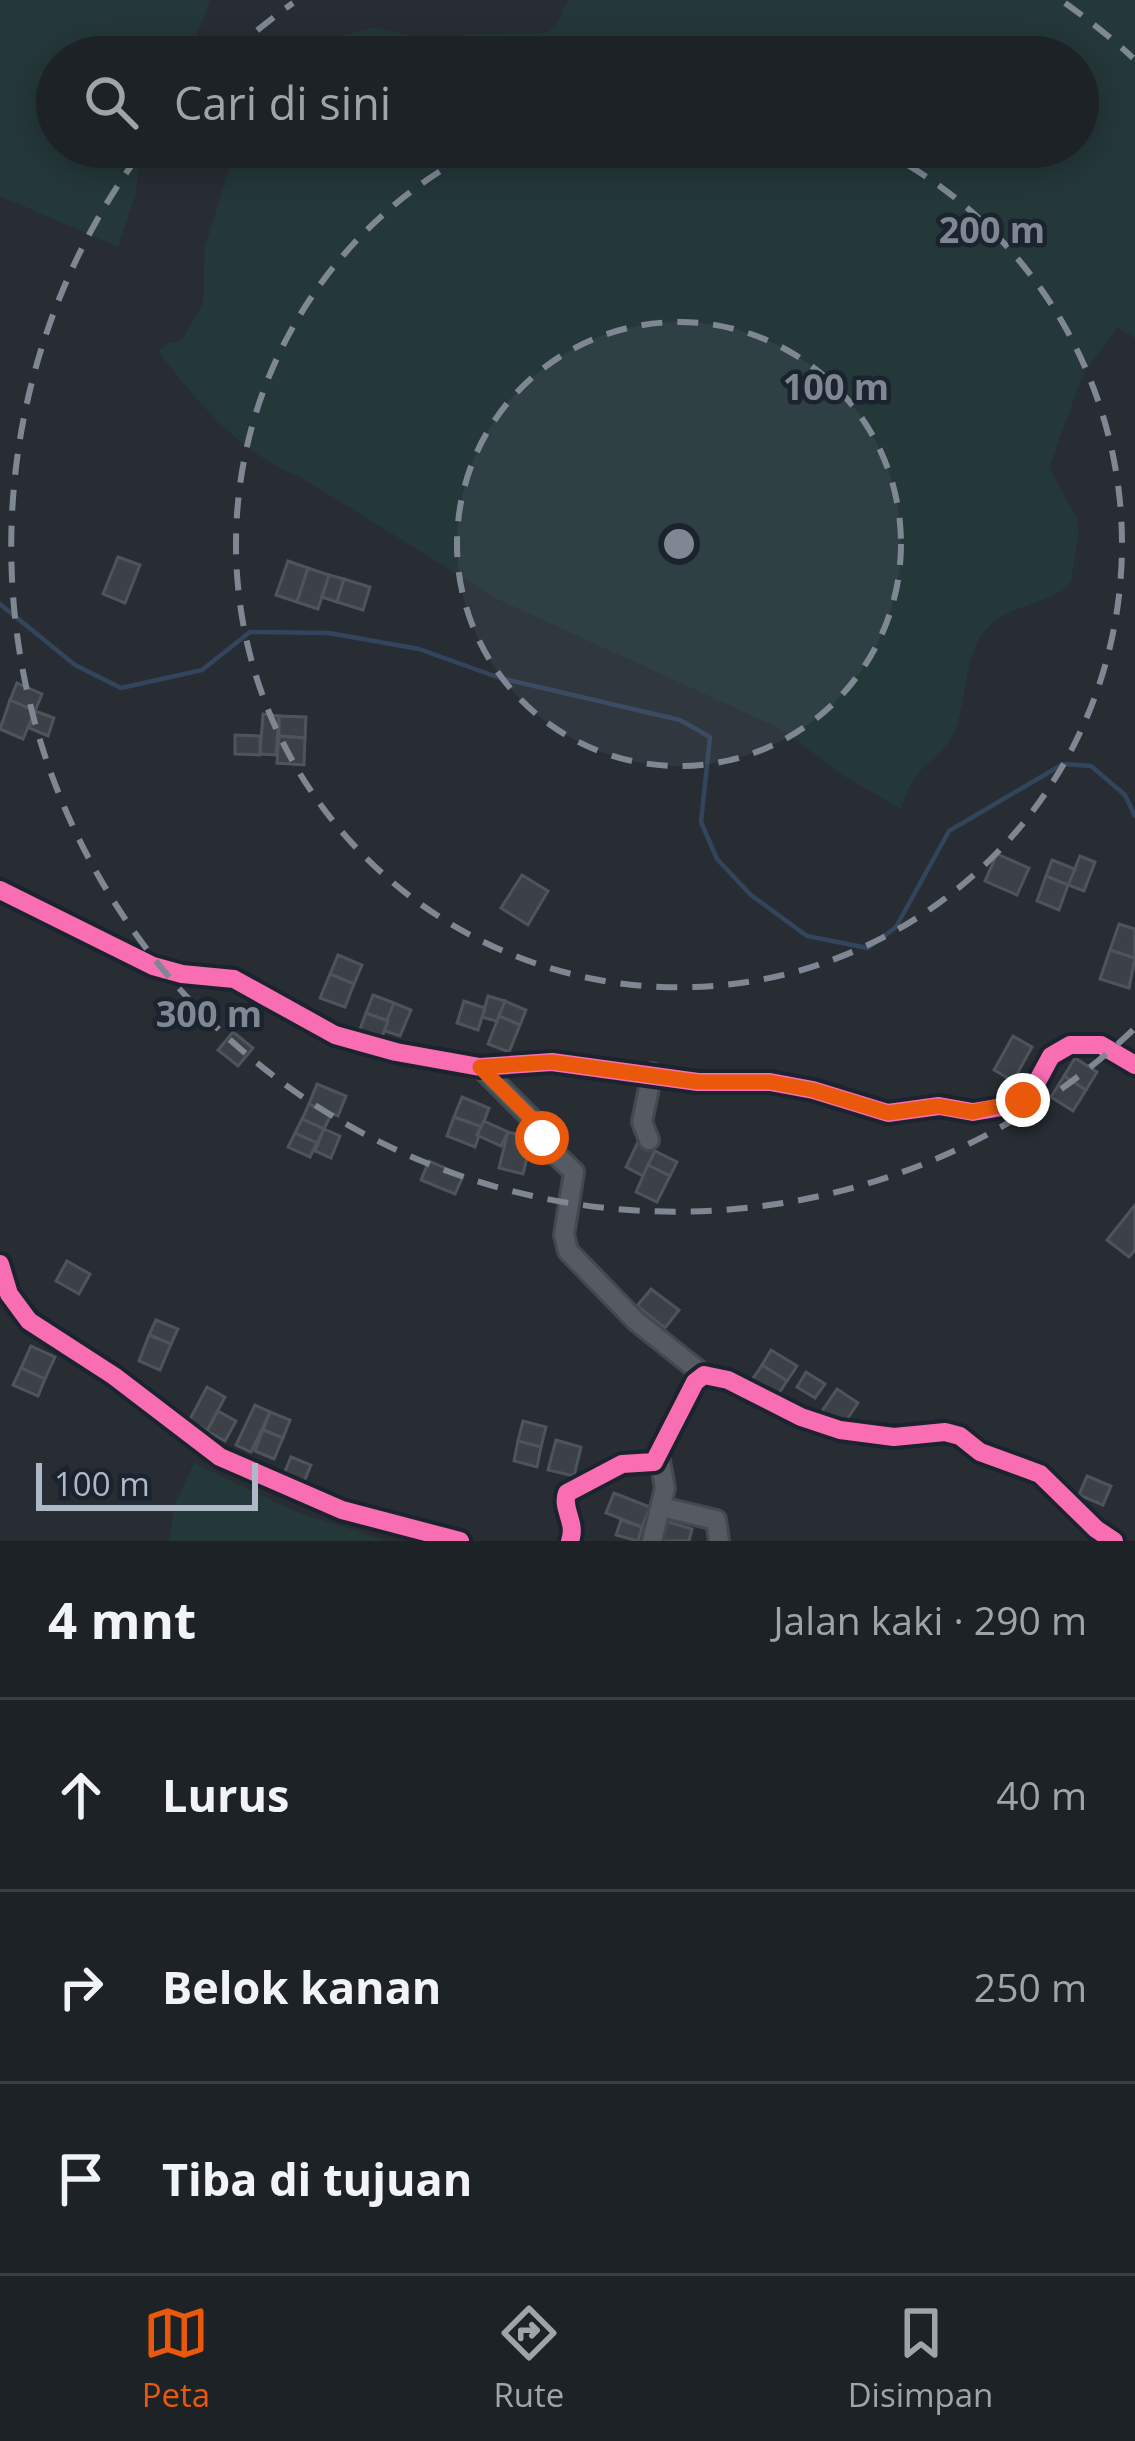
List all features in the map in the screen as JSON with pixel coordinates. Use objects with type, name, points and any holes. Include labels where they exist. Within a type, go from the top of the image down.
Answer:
[{"type":"street","points":[[0,890],[153,966],[234,979],[335,1034],[396,1052],[480,1067],[552,1062],[698,1082],[794,1086],[888,1113],[938,1106],[973,1112],[1023,1100],[1051,1056],[1070,1045],[1101,1046],[1135,1065]]},
{"type":"street","points":[[480,1067],[536,1123],[546,1144],[574,1172],[564,1235],[568,1251],[636,1321],[704,1375],[728,1380],[801,1417],[840,1430],[882,1436],[945,1432],[960,1436],[980,1452],[1040,1474],[1114,1541]]},
{"type":"street","points":[[649,1140],[642,1122],[652,1073]]},
{"type":"street","points":[[0,1264],[9,1294],[29,1321],[114,1376],[220,1457],[342,1510],[460,1541]]},
{"type":"street","points":[[570,1541],[574,1524],[564,1501],[572,1488],[622,1464],[650,1464],[659,1456],[694,1382],[704,1375]]},
{"type":"street","points":[[652,1541],[665,1479],[659,1456]]},
{"type":"street","points":[[661,1507],[716,1520],[719,1541]]},
{"type":"shaded area","points":[[0,0],[210,0],[197,36],[36,36],[36,168],[138,168],[136,193],[118,247],[0,196]]},
{"type":"shaded area","points":[[568,0],[1135,0],[1135,338],[1118,328],[1084,372],[1049,468],[1076,516],[1079,531],[1071,582],[989,626],[970,663],[954,733],[914,779],[901,809],[842,775],[781,729],[499,600],[258,455],[204,407],[158,351],[182,340],[203,304],[205,246],[229,168],[1099,168],[1099,36],[457,36],[547,33],[557,24]]},
{"type":"shaded area","points":[[374,27],[413,36],[341,36]]},
{"type":"shaded area","points":[[194,1463],[296,1512],[388,1541],[169,1541],[174,1507]]},
{"type":"building","points":[[118,557],[140,565],[125,603],[103,594]]},
{"type":"building","points":[[288,561],[308,568],[297,602],[276,595]]},
{"type":"building","points":[[308,568],[329,575],[318,609],[297,602]]},
{"type":"building","points":[[329,575],[344,579],[337,602],[322,597]]},
{"type":"building","points":[[344,579],[370,587],[363,610],[337,602]]},
{"type":"building","points":[[17,683],[42,694],[35,711],[10,700]]},
{"type":"building","points":[[10,700],[35,711],[23,739],[0,729]]},
{"type":"building","points":[[35,711],[54,718],[48,736],[29,728]]},
{"type":"building","points":[[263,714],[279,716],[276,755],[260,754]]},
{"type":"building","points":[[279,716],[306,717],[305,738],[279,736]]},
{"type":"building","points":[[235,735],[260,736],[260,755],[235,754]]},
{"type":"building","points":[[279,736],[305,738],[304,765],[277,763]]},
{"type":"building","points":[[997,854],[1029,868],[1017,895],[985,881]]},
{"type":"building","points":[[1080,856],[1095,862],[1084,891],[1068,885]]},
{"type":"building","points":[[1052,860],[1075,869],[1068,885],[1046,876]]},
{"type":"building","points":[[522,875],[548,891],[528,925],[501,908]]},
{"type":"building","points":[[1046,876],[1068,885],[1059,910],[1037,901]]},
{"type":"building","points":[[1119,924],[1135,929],[1135,958],[1110,950]]},
{"type":"building","points":[[1110,950],[1135,958],[1129,988],[1100,979]]},
{"type":"building","points":[[338,955],[362,965],[354,984],[330,974]]},
{"type":"building","points":[[330,974],[354,984],[345,1007],[320,998]]},
{"type":"building","points":[[373,995],[394,1003],[388,1021],[366,1013]]},
{"type":"building","points":[[488,996],[505,1001],[499,1022],[482,1017]]},
{"type":"building","points":[[464,1001],[485,1008],[478,1030],[457,1023]]},
{"type":"building","points":[[505,1001],[526,1010],[520,1025],[499,1016]]},
{"type":"building","points":[[394,1003],[411,1010],[400,1036],[383,1030]]},
{"type":"building","points":[[366,1013],[388,1021],[379,1045],[357,1037]]},
{"type":"building","points":[[499,1016],[520,1025],[509,1052],[488,1044]]},
{"type":"building","points":[[233,1032],[253,1048],[238,1066],[218,1050]]},
{"type":"building","points":[[1013,1036],[1032,1047],[1013,1081],[994,1070]]},
{"type":"building","points":[[1075,1058],[1097,1072],[1086,1090],[1064,1076]]},
{"type":"building","points":[[1064,1076],[1086,1090],[1073,1111],[1051,1097]]},
{"type":"building","points":[[317,1084],[346,1096],[338,1116],[309,1104]]},
{"type":"building","points":[[462,1097],[489,1108],[482,1127],[454,1117]]},
{"type":"building","points":[[309,1104],[331,1115],[324,1129],[302,1119]]},
{"type":"building","points":[[454,1117],[482,1127],[475,1147],[447,1136]]},
{"type":"building","points":[[302,1119],[324,1129],[317,1143],[295,1133]]},
{"type":"building","points":[[484,1121],[508,1132],[501,1146],[477,1135]]},
{"type":"building","points":[[324,1129],[340,1136],[331,1158],[315,1151]]},
{"type":"building","points":[[508,1132],[532,1138],[523,1174],[499,1168]]},
{"type":"building","points":[[295,1133],[317,1143],[310,1157],[288,1147]]},
{"type":"building","points":[[638,1142],[655,1151],[643,1176],[626,1167]]},
{"type":"building","points":[[655,1151],[677,1162],[670,1176],[648,1165]]},
{"type":"building","points":[[429,1161],[463,1176],[455,1194],[421,1180]]},
{"type":"building","points":[[648,1165],[670,1176],[657,1202],[636,1192]]},
{"type":"building","points":[[1135,1205],[1135,1250],[1129,1257],[1107,1240]]},
{"type":"building","points":[[67,1261],[90,1274],[79,1294],[56,1281]]},
{"type":"building","points":[[651,1289],[679,1310],[665,1328],[637,1306]]},
{"type":"building","points":[[156,1320],[178,1329],[171,1344],[149,1335]]},
{"type":"building","points":[[149,1335],[171,1344],[160,1370],[139,1361]]},
{"type":"building","points":[[31,1346],[55,1357],[45,1379],[21,1368]]},
{"type":"building","points":[[771,1350],[797,1366],[787,1381],[762,1365]]},
{"type":"building","points":[[762,1365],[787,1381],[777,1396],[752,1380]]},
{"type":"building","points":[[21,1368],[45,1379],[38,1396],[13,1385]]},
{"type":"building","points":[[806,1372],[825,1384],[815,1398],[797,1387]]},
{"type":"building","points":[[207,1387],[225,1397],[207,1431],[189,1421]]},
{"type":"building","points":[[837,1389],[858,1403],[843,1425],[822,1411]]},
{"type":"building","points":[[255,1405],[270,1412],[251,1452],[236,1445]]},
{"type":"building","points":[[218,1411],[236,1421],[225,1441],[207,1431]]},
{"type":"building","points":[[270,1412],[290,1420],[283,1438],[263,1430]]},
{"type":"building","points":[[523,1421],[546,1427],[541,1447],[518,1441]]},
{"type":"building","points":[[263,1430],[283,1438],[274,1459],[255,1451]]},
{"type":"building","points":[[556,1440],[581,1447],[574,1476],[548,1470]]},
{"type":"building","points":[[518,1441],[541,1447],[537,1467],[514,1461]]},
{"type":"building","points":[[291,1457],[311,1465],[300,1491],[280,1483]]},
{"type":"building","points":[[1087,1476],[1111,1486],[1103,1505],[1079,1495]]},
{"type":"building","points":[[614,1493],[650,1507],[642,1527],[606,1513]]},
{"type":"building","points":[[621,1520],[642,1527],[638,1541],[616,1535]]},
{"type":"building","points":[[665,1521],[692,1529],[689,1541],[659,1541]]},
{"type":"waterway","points":[[0,604],[75,665],[121,688],[202,670],[250,632],[329,633],[419,649],[500,678],[680,720],[710,737],[701,822],[717,859],[751,895],[807,936],[868,948],[896,927],[949,831],[1063,764],[1091,766],[1125,795],[1135,816]]},
{"type":"cycle path","points":[[0,890],[153,966],[234,979],[335,1035],[480,1067],[552,1062],[698,1082],[770,1082],[888,1113],[939,1106],[973,1112],[1014,1105],[1031,1093],[1051,1056],[1070,1045],[1101,1045],[1135,1065]]},
{"type":"cycle path","points":[[0,1264],[9,1294],[29,1321],[114,1376],[220,1457],[342,1510],[460,1541]]},
{"type":"cycle path","points":[[570,1541],[567,1493],[622,1464],[654,1462],[695,1382],[704,1375],[728,1380],[801,1417],[840,1430],[894,1437],[945,1432],[960,1436],[980,1452],[1040,1474],[1114,1541]]},
{"type":"route","points":[[542,1138],[536,1123],[480,1067],[552,1062],[698,1082],[770,1082],[888,1113],[938,1106],[973,1112],[1023,1100]]}]
